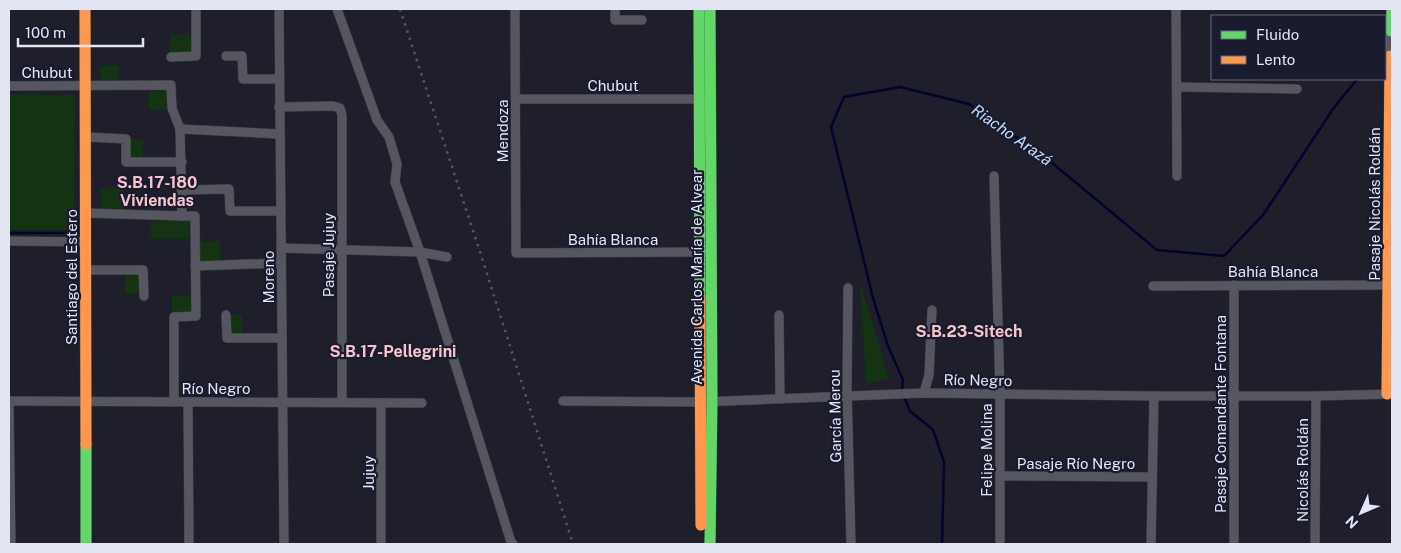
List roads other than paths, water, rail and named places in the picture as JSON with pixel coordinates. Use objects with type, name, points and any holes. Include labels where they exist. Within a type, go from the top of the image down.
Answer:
[{"type":"street","name":"Santiago del Estero","points":[[85,9],[86,544]]},
{"type":"street","points":[[170,57],[196,56],[196,9]]},
{"type":"street","name":"Moreno","points":[[279,9],[284,544]]},
{"type":"street","points":[[337,9],[377,120],[389,137],[397,164],[395,182],[420,252],[511,542],[514,544]]},
{"type":"street","name":"Mendoza","points":[[515,9],[516,253]]},
{"type":"street","points":[[615,9],[615,20],[642,20]]},
{"type":"street","name":"Avenida Carlos María de Alvear","points":[[699,9],[705,99],[706,402],[710,544]]},
{"type":"street","name":"Avenida Carlos María de Alvear","points":[[705,99],[710,9]]},
{"type":"street","points":[[1176,9],[1177,176]]},
{"type":"street","name":"Pasaje Nicolás Roldán","points":[[1391,395],[1390,118],[1392,79],[1390,56],[1392,9]]},
{"type":"street","points":[[226,56],[242,56],[243,79],[279,79]]},
{"type":"street","name":"Chubut","points":[[9,86],[171,85],[172,108],[180,129]]},
{"type":"street","points":[[1177,87],[1297,89]]},
{"type":"street","name":"Chubut","points":[[516,99],[705,99]]},
{"type":"street","name":"Pasaje Jujuy","points":[[280,107],[333,106],[340,108],[342,115],[342,402]]},
{"type":"street","points":[[182,216],[180,129],[279,134]]},
{"type":"street","points":[[86,137],[126,139],[126,162],[182,162]]},
{"type":"street","name":"Felipe Molina","points":[[994,176],[1000,394],[1000,544]]},
{"type":"street","points":[[182,190],[230,189],[230,211],[281,211]]},
{"type":"street","points":[[86,213],[195,216],[196,316],[174,317],[174,402]]},
{"type":"street","points":[[9,241],[86,242]]},
{"type":"street","points":[[281,248],[420,252],[447,256]]},
{"type":"street","name":"Bahía Blanca","points":[[516,253],[706,252]]},
{"type":"street","points":[[195,266],[281,263]]},
{"type":"street","points":[[86,270],[143,270],[144,296]]},
{"type":"street","name":"Bahía Blanca","points":[[1153,286],[1234,284],[1390,285]]},
{"type":"street","name":"Pasaje Comandante Fontana","points":[[1234,284],[1234,544]]},
{"type":"street","name":"García Merou","points":[[848,288],[851,544]]},
{"type":"street","points":[[924,393],[929,375],[932,310]]},
{"type":"street","points":[[226,315],[227,338],[282,338]]},
{"type":"street","points":[[779,315],[780,399]]},
{"type":"street","name":"Río Negro","points":[[563,401],[706,402],[912,393],[1154,396],[1391,395]]},
{"type":"street","points":[[1151,544],[1154,396]]},
{"type":"street","name":"Nicolás Roldán","points":[[1315,544],[1316,396]]},
{"type":"street","name":"Río Negro","points":[[9,401],[422,403]]},
{"type":"street","points":[[188,402],[189,544]]},
{"type":"street","name":"Jujuy","points":[[381,402],[381,544]]},
{"type":"street","name":"Avenida Carlos María de Alvear","points":[[700,544],[706,402]]},
{"type":"street","points":[[9,405],[11,544]]},
{"type":"street","name":"Pasaje Río Negro","points":[[1000,476],[1152,477]]},
{"type":"waterway","name":"Riacho Arazá","points":[[902,392],[903,380],[888,346],[873,298],[831,127],[844,97],[900,87],[969,104],[1051,162],[1157,250],[1224,256],[1263,215],[1333,109],[1356,80]]},
{"type":"waterway","points":[[11,233],[75,233],[81,227]]},
{"type":"waterway","name":"Riacho Arazá","points":[[904,397],[910,411],[933,430],[944,462],[942,544]]},
{"type":"railway","points":[[400,9],[573,544]]},
{"type":"district","name":"S.B.17-180 Viviendas","points":[[157,191]]},
{"type":"district","name":"S.B.23-Sitech","points":[[969,331]]},
{"type":"district","name":"S.B.17-Pellegrini","points":[[393,351]]}]
